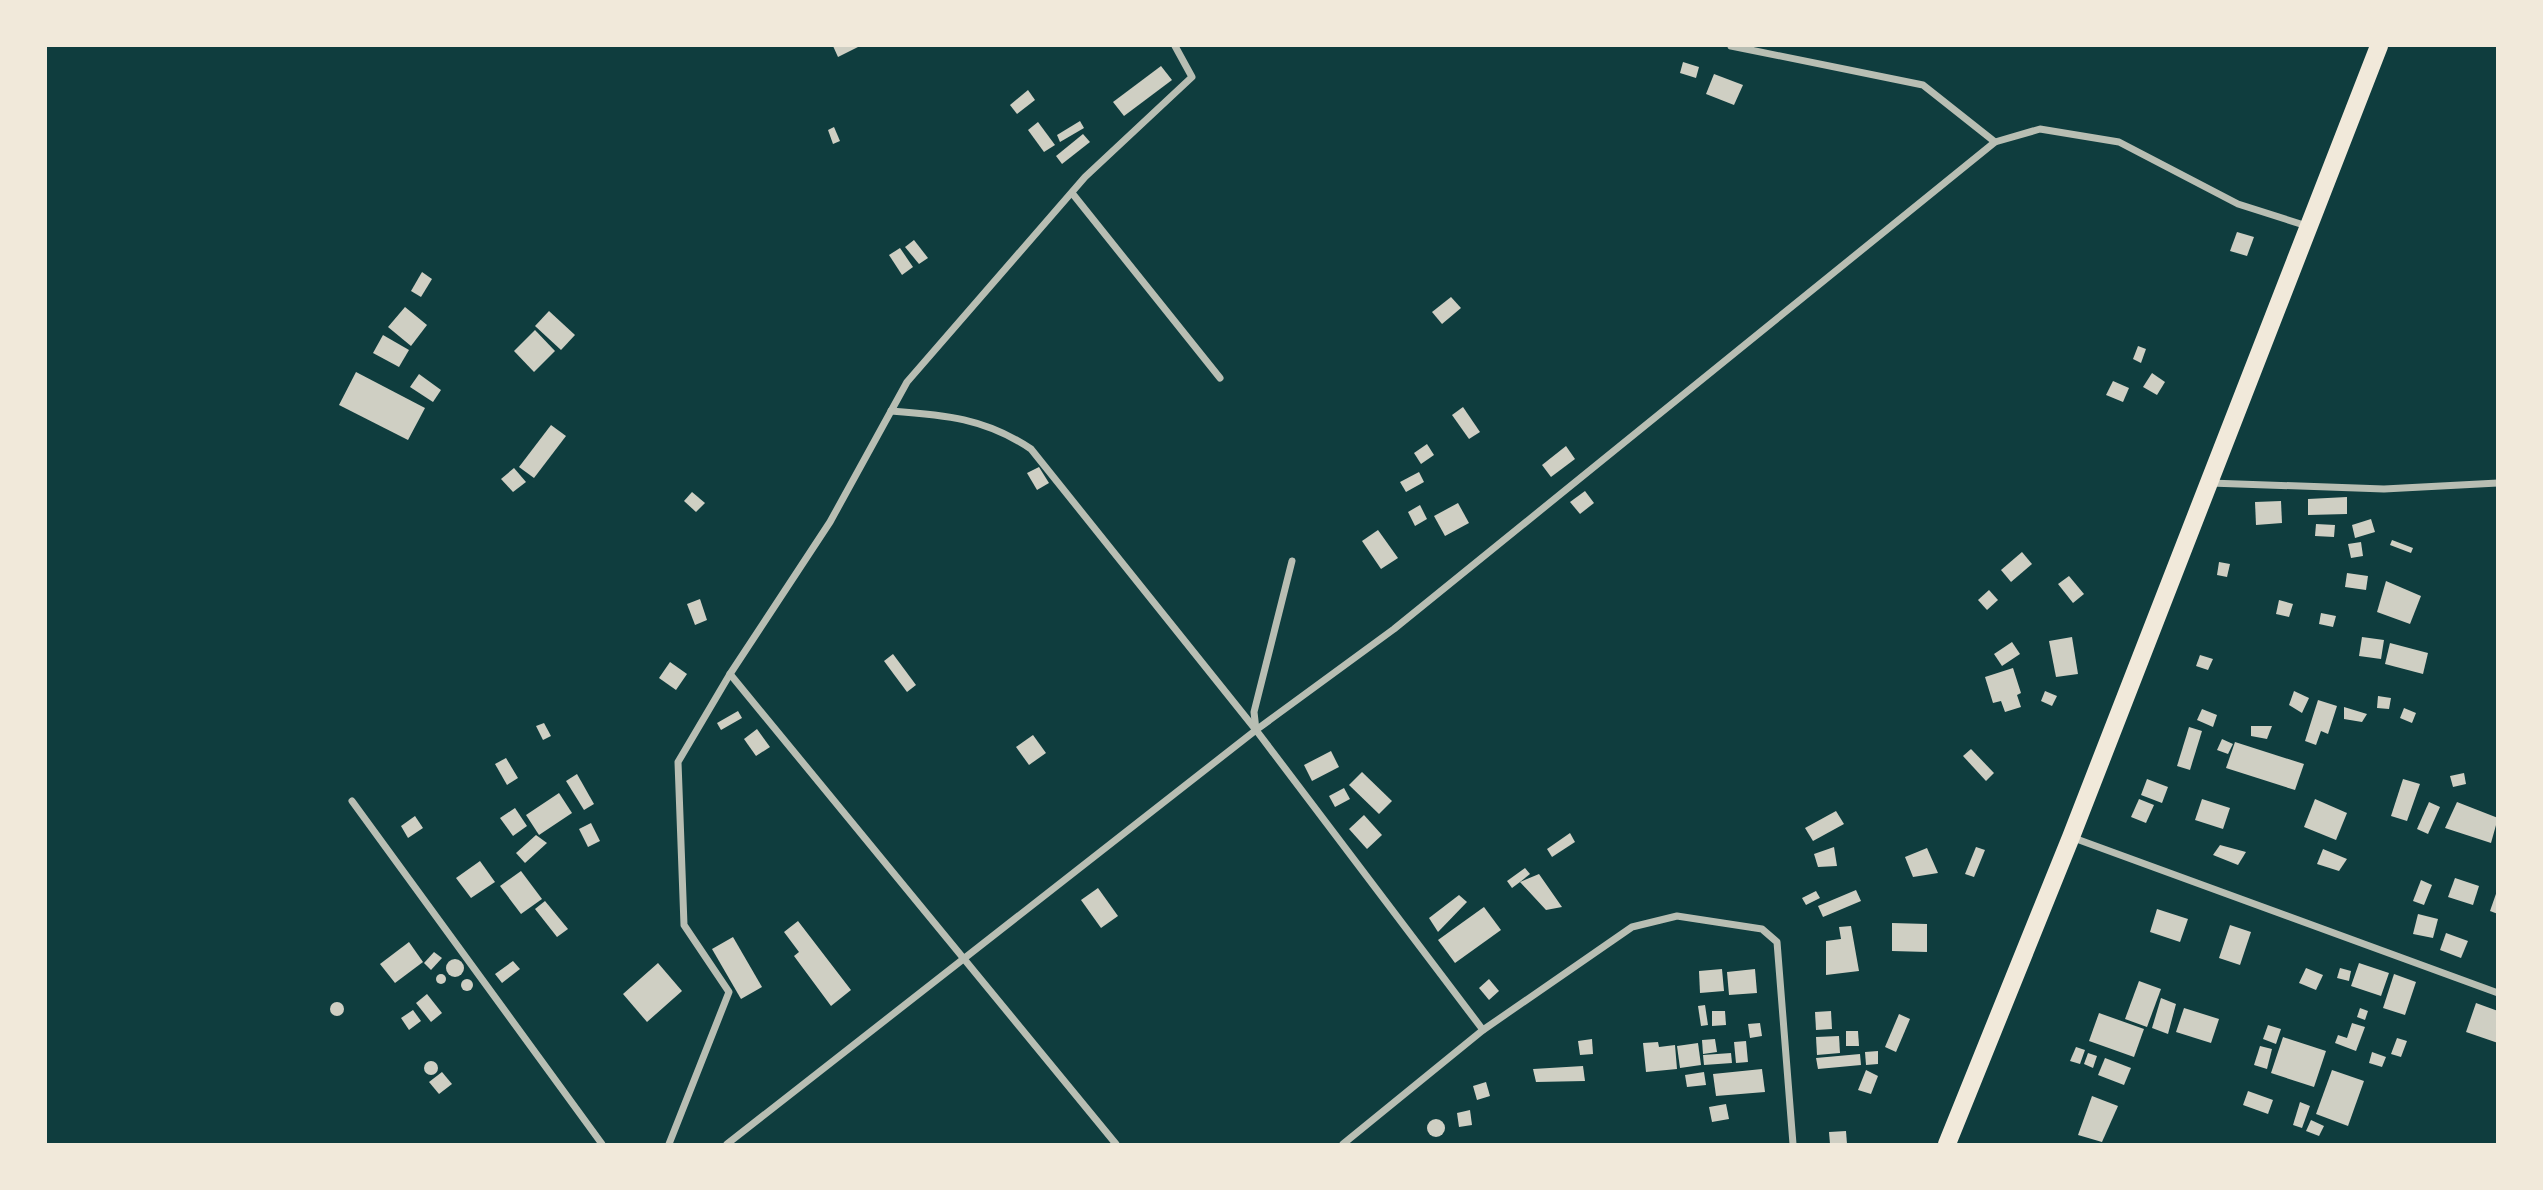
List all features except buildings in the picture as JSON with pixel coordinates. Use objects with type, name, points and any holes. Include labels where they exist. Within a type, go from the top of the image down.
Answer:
[{"type":"main road","points":[[1947,1144],[2071,836],[2379,46]]},
{"type":"street","points":[[669,1144],[729,992],[684,925],[677,762],[730,674],[830,522],[907,382],[1072,192],[1192,77],[1175,46]]},
{"type":"street","points":[[1731,46],[1923,85],[1995,142]]},
{"type":"street","points":[[727,1144],[967,959],[1256,730],[1405,620],[1995,142],[2040,129],[2119,142],[2238,204],[2310,226]]},
{"type":"street","points":[[1072,192],[1220,378]]},
{"type":"street","points":[[891,411],[943,415],[984,423],[1031,449],[1256,730],[1483,1030]]},
{"type":"street","points":[[2209,483],[2384,489],[2497,483]]},
{"type":"street","points":[[1256,730],[1254,712],[1292,561]]},
{"type":"street","points":[[730,674],[967,959],[1116,1144]]},
{"type":"street","points":[[352,801],[603,1144]]},
{"type":"street","points":[[2071,836],[2497,993]]},
{"type":"street","points":[[1343,1144],[1483,1030],[1632,927],[1676,916],[1762,929],[1777,942],[1793,1144]]}]
